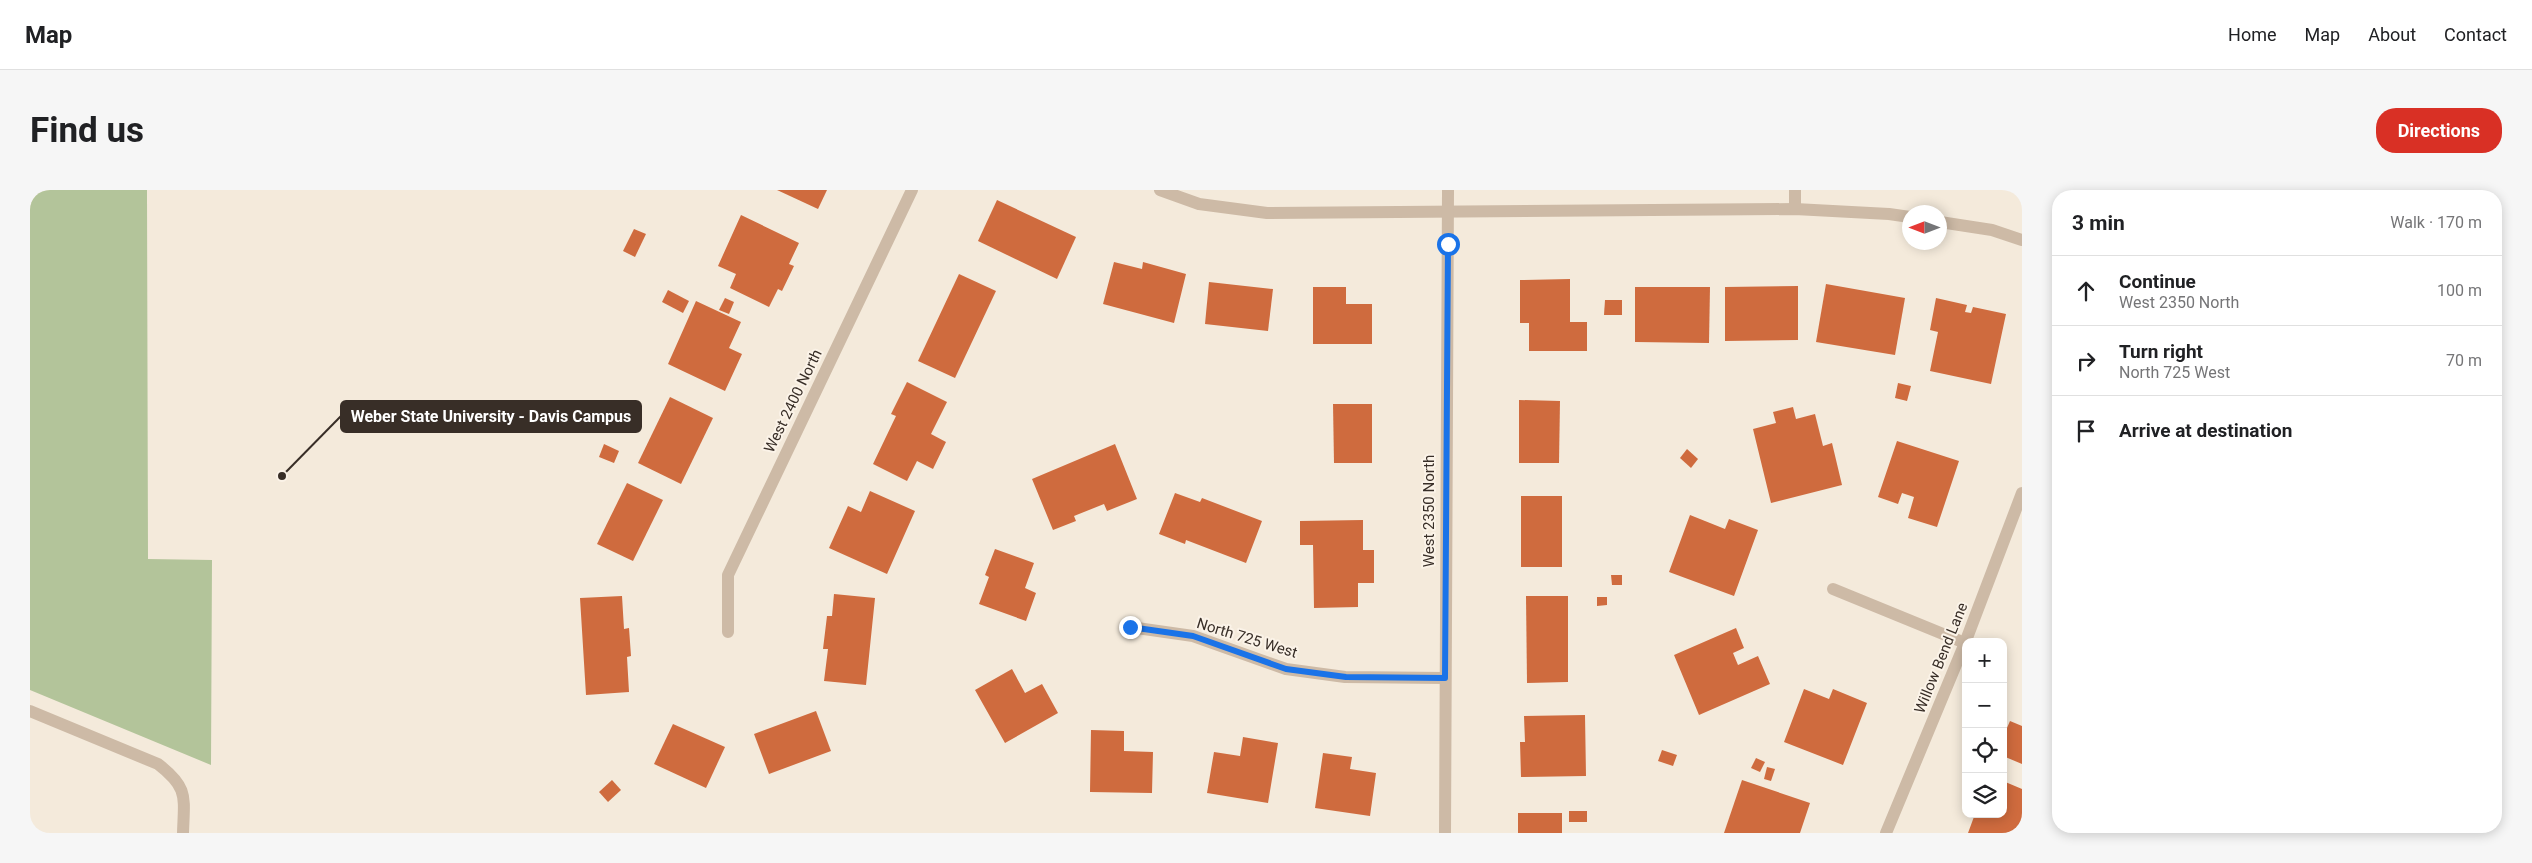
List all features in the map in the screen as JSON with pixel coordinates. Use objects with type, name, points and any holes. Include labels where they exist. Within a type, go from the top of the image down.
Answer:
[{"type":"street","name":"West 2400 North","points":[[728,632],[728,575],[912,190]]},
{"type":"street","points":[[1160,190],[1199,204],[1267,213],[1448,214],[1795,209],[1902,216]]},
{"type":"street","name":"West 2350 North","points":[[1445,833],[1448,190]]},
{"type":"street","points":[[1795,190],[1795,209]]},
{"type":"street","points":[[1947,223],[1992,230],[2022,240]]},
{"type":"street","name":"Willow Bend Lane","points":[[1967,638],[2022,493]]},
{"type":"street","points":[[1834,589],[1962,642]]},
{"type":"street","name":"North 725 West","points":[[1130,627],[1193,636],[1286,669],[1346,677],[1445,678]]},
{"type":"street","name":"Willow Bend Lane","points":[[1886,833],[1962,650]]},
{"type":"street","points":[[30,711],[164,768],[175,777],[184,794],[183,833]]},
{"type":"green space","points":[[30,190],[147,190],[148,559],[212,560],[211,765],[30,690]]},
{"type":"building","points":[[777,190],[827,190],[818,209]]},
{"type":"building","points":[[997,200],[1076,237],[1057,279],[978,241]]},
{"type":"building","points":[[741,215],[799,243],[789,264],[794,266],[782,291],[778,289],[769,307],[730,288],[736,274],[718,266]]},
{"type":"building","points":[[634,229],[646,234],[635,257],[623,251]]},
{"type":"building","points":[[1114,262],[1142,269],[1143,262],[1186,274],[1174,323],[1103,304]]},
{"type":"building","points":[[959,274],[996,291],[955,378],[918,361]]},
{"type":"building","points":[[1570,279],[1570,322],[1587,322],[1587,351],[1529,351],[1529,323],[1520,323],[1520,280]]},
{"type":"building","points":[[1209,282],[1273,289],[1268,331],[1205,324]]},
{"type":"building","points":[[1826,284],[1905,298],[1895,355],[1816,342]]},
{"type":"building","points":[[1798,286],[1798,340],[1725,341],[1725,287]]},
{"type":"building","points":[[1313,287],[1346,287],[1346,304],[1372,304],[1372,344],[1313,344]]},
{"type":"building","points":[[1635,287],[1710,287],[1709,343],[1635,342]]},
{"type":"building","points":[[668,290],[689,301],[683,313],[662,302]]},
{"type":"building","points":[[725,298],[734,302],[729,314],[719,310]]},
{"type":"building","points":[[1936,298],[1967,305],[1965,312],[1971,313],[1973,307],[2006,314],[1991,384],[1930,371],[1938,332],[1930,330]]},
{"type":"building","points":[[1605,300],[1622,300],[1622,315],[1604,315]]},
{"type":"building","points":[[696,301],[741,322],[729,348],[742,354],[725,391],[668,364]]},
{"type":"building","points":[[907,382],[947,402],[931,434],[946,442],[933,469],[917,461],[907,481],[873,464],[896,416],[891,414]]},
{"type":"building","points":[[1898,383],[1911,386],[1907,401],[1895,398]]},
{"type":"building","points":[[670,397],[713,418],[681,484],[638,463]]},
{"type":"building","points":[[1519,400],[1560,401],[1559,463],[1519,463]]},
{"type":"building","points":[[1333,404],[1372,404],[1372,463],[1334,463]]},
{"type":"building","points":[[1793,407],[1796,419],[1815,414],[1823,446],[1832,443],[1842,485],[1771,503],[1753,429],[1776,423],[1773,412]]},
{"type":"building","points":[[1897,441],[1959,461],[1937,527],[1908,518],[1914,497],[1902,493],[1898,504],[1878,497]]},
{"type":"building","points":[[604,444],[619,451],[614,463],[599,457]]},
{"type":"building","points":[[1115,444],[1137,499],[1107,511],[1104,504],[1074,516],[1076,521],[1053,530],[1032,479]]},
{"type":"building","points":[[1687,449],[1698,459],[1691,468],[1680,458]]},
{"type":"building","points":[[627,483],[663,500],[633,561],[597,544]]},
{"type":"building","points":[[870,491],[915,511],[887,574],[829,548],[848,506],[861,512]]},
{"type":"building","points":[[1175,493],[1200,502],[1202,498],[1262,521],[1246,563],[1186,540],[1185,544],[1159,534]]},
{"type":"building","points":[[1521,496],[1562,496],[1562,567],[1521,567]]},
{"type":"building","points":[[1690,515],[1725,529],[1729,519],[1758,530],[1734,596],[1669,572]]},
{"type":"building","points":[[1363,520],[1363,550],[1374,550],[1374,583],[1358,583],[1358,607],[1314,608],[1313,545],[1300,545],[1300,521]]},
{"type":"building","points":[[995,549],[1034,563],[1025,588],[1036,593],[1026,621],[979,604],[989,577],[985,575]]},
{"type":"building","points":[[1611,575],[1622,575],[1622,585],[1612,585]]},
{"type":"building","points":[[834,594],[875,598],[866,685],[824,681],[828,649],[823,649],[827,616],[832,616]]},
{"type":"building","points":[[622,596],[624,629],[629,628],[631,656],[627,657],[629,692],[586,695],[580,598]]},
{"type":"building","points":[[1526,596],[1568,596],[1568,682],[1527,683]]},
{"type":"building","points":[[1597,597],[1607,597],[1607,605],[1597,606]]},
{"type":"building","points":[[1736,628],[1744,648],[1733,653],[1738,665],[1758,656],[1770,684],[1699,715],[1674,655]]},
{"type":"building","points":[[1012,669],[1025,693],[1042,684],[1058,713],[1005,743],[975,690]]},
{"type":"building","points":[[1804,689],[1829,699],[1833,689],[1867,703],[1843,765],[1784,742]]},
{"type":"building","points":[[816,711],[831,751],[769,774],[754,734]]},
{"type":"building","points":[[1585,715],[1586,776],[1521,777],[1520,742],[1525,742],[1524,716]]},
{"type":"building","points":[[2010,721],[2022,726],[2022,764],[2007,758],[2007,728]]},
{"type":"building","points":[[673,724],[725,747],[706,788],[654,764]]},
{"type":"building","points":[[1091,730],[1124,731],[1124,751],[1153,752],[1152,793],[1090,792]]},
{"type":"building","points":[[1243,737],[1278,743],[1268,803],[1207,793],[1214,752],[1240,756]]},
{"type":"building","points":[[1662,750],[1677,755],[1673,766],[1658,761]]},
{"type":"building","points":[[1323,753],[1352,757],[1350,769],[1376,773],[1370,816],[1315,808]]},
{"type":"building","points":[[1756,758],[1765,762],[1760,772],[1751,768]]},
{"type":"building","points":[[1767,767],[1775,769],[1771,781],[1764,779]]},
{"type":"building","points":[[612,780],[621,790],[608,802],[599,792]]},
{"type":"building","points":[[1742,780],[1810,803],[1800,833],[1724,833]]},
{"type":"building","points":[[2007,783],[2022,789],[2022,833],[1968,833],[1974,818],[2007,818]]},
{"type":"building","points":[[1569,811],[1587,811],[1587,822],[1569,822]]},
{"type":"building","points":[[1518,813],[1562,813],[1562,833],[1518,833]]},
{"type":"place","name":"Weber State University - Davis Campus","points":[[282,476]]},
{"type":"route","points":[[1130,627],[1193,636],[1286,669],[1346,677],[1445,678],[1448,244]]}]
